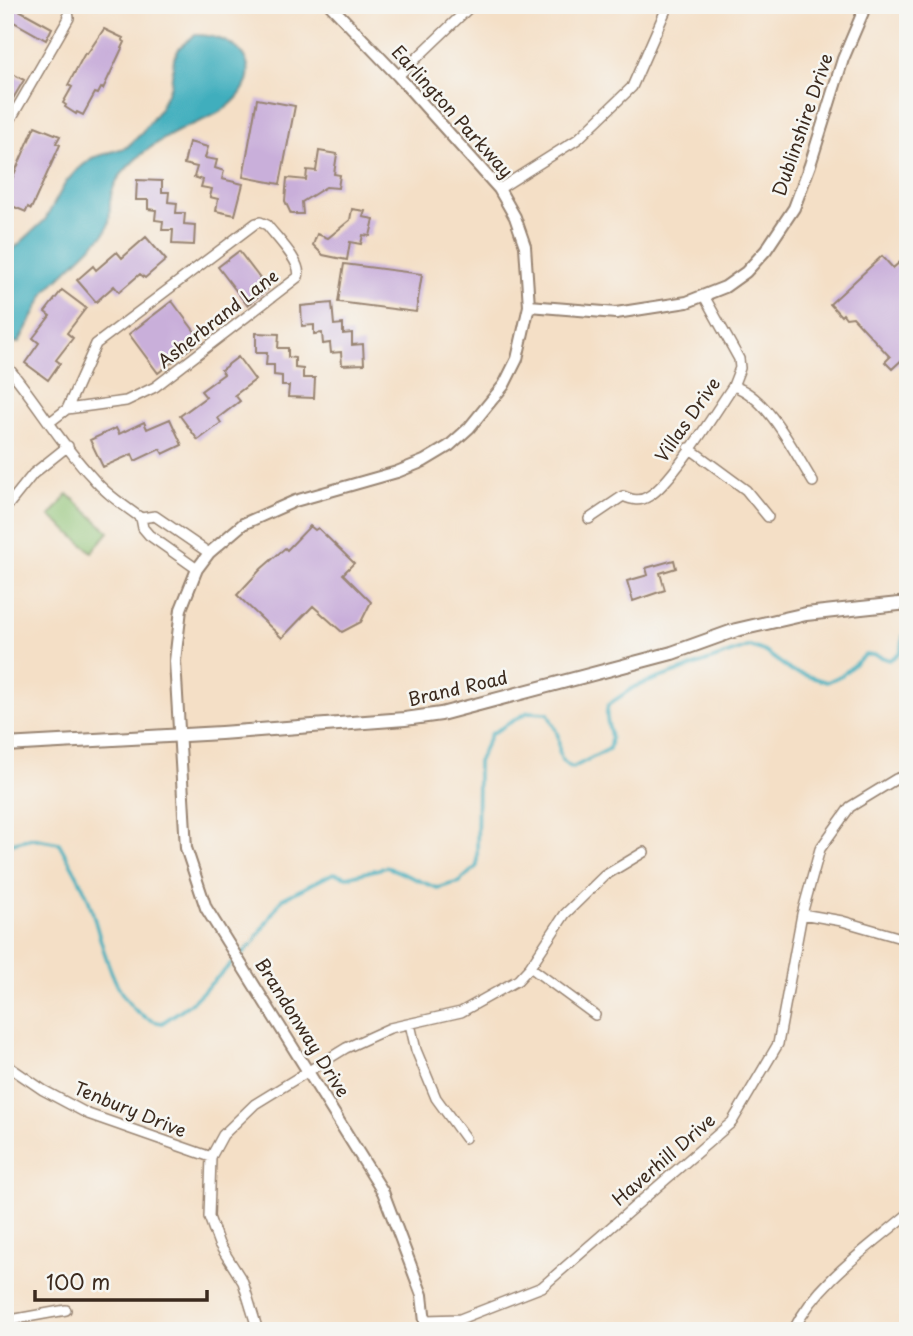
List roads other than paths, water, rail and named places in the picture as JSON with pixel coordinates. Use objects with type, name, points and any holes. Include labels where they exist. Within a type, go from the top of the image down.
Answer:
[{"type":"main road","name":"Brand Road","points":[[5,744],[405,719],[441,714],[672,653],[736,630],[806,614],[908,603]]},
{"type":"street","points":[[5,129],[69,18],[67,5]]},
{"type":"street","name":"Earlington Parkway","points":[[179,734],[175,661],[181,609],[197,569],[209,552],[243,524],[254,519],[295,501],[397,472],[424,461],[449,446],[469,428],[504,385],[517,359],[529,306],[525,246],[499,189],[330,5]]},
{"type":"street","points":[[398,76],[472,5]]},
{"type":"street","points":[[499,189],[578,139],[632,87],[668,5]]},
{"type":"street","name":"Dublinshire Drive","points":[[529,306],[616,313],[687,302],[724,287],[746,272],[766,250],[794,208],[844,59],[866,5]]},
{"type":"street","name":"Asherbrand Lane","points":[[50,422],[67,409],[96,344],[256,223],[267,225],[297,264],[300,273],[298,277],[155,387],[126,401],[67,409]]},
{"type":"street","name":"Villas Drive","points":[[589,519],[623,496],[639,500],[651,496],[665,482],[733,386],[740,368],[739,359],[704,296]]},
{"type":"street","points":[[5,364],[92,478],[141,518],[143,528],[149,535],[197,569]]},
{"type":"street","points":[[733,386],[743,389],[759,402],[813,482]]},
{"type":"street","points":[[5,509],[33,474],[68,446]]},
{"type":"street","points":[[689,448],[746,490],[768,517]]},
{"type":"street","points":[[141,518],[155,516],[209,552]]},
{"type":"street","name":"Brandonway Drive","points":[[179,734],[186,848],[206,908],[383,1192],[422,1295],[426,1326]]},
{"type":"street","name":"Haverhill Drive","points":[[426,1326],[460,1319],[542,1287],[732,1122],[778,1044],[802,914],[820,849],[850,807],[896,779],[908,775]]},
{"type":"street","points":[[258,1331],[243,1282],[219,1244],[209,1217],[211,1157],[223,1135],[256,1104],[346,1048],[390,1028],[461,1012],[518,980],[530,967],[565,914],[604,876],[644,852]]},
{"type":"street","points":[[802,914],[842,921],[908,940]]},
{"type":"street","points":[[530,967],[595,1016]]},
{"type":"street","points":[[410,1024],[416,1050],[436,1098],[465,1139]]},
{"type":"street","name":"Tenbury Drive","points":[[5,1064],[43,1090],[88,1114],[211,1157]]},
{"type":"street","points":[[793,1331],[800,1316],[826,1286],[908,1214]]},
{"type":"street","points":[[5,1321],[66,1310]]},
{"type":"water","points":[[195,35],[219,39],[239,50],[248,69],[247,80],[241,93],[222,111],[167,137],[132,163],[113,188],[105,233],[47,290],[19,342],[11,343],[5,340],[5,257],[45,220],[66,182],[76,171],[92,158],[127,147],[141,134],[159,110],[171,85],[174,58],[180,47]]},
{"type":"waterway","points":[[5,845],[31,838],[59,843],[89,901],[112,974],[121,991],[145,1017],[162,1023],[191,1003],[253,943],[282,899],[334,873],[347,877],[387,867],[437,888],[459,882],[477,866],[478,762],[491,734],[528,712],[548,713],[558,736],[561,758],[572,768],[609,749],[611,737],[607,718],[608,705],[634,687],[750,646],[766,652],[791,671],[827,682],[842,675],[865,655],[876,655],[889,660],[893,658],[900,651],[903,636],[908,633]]}]
